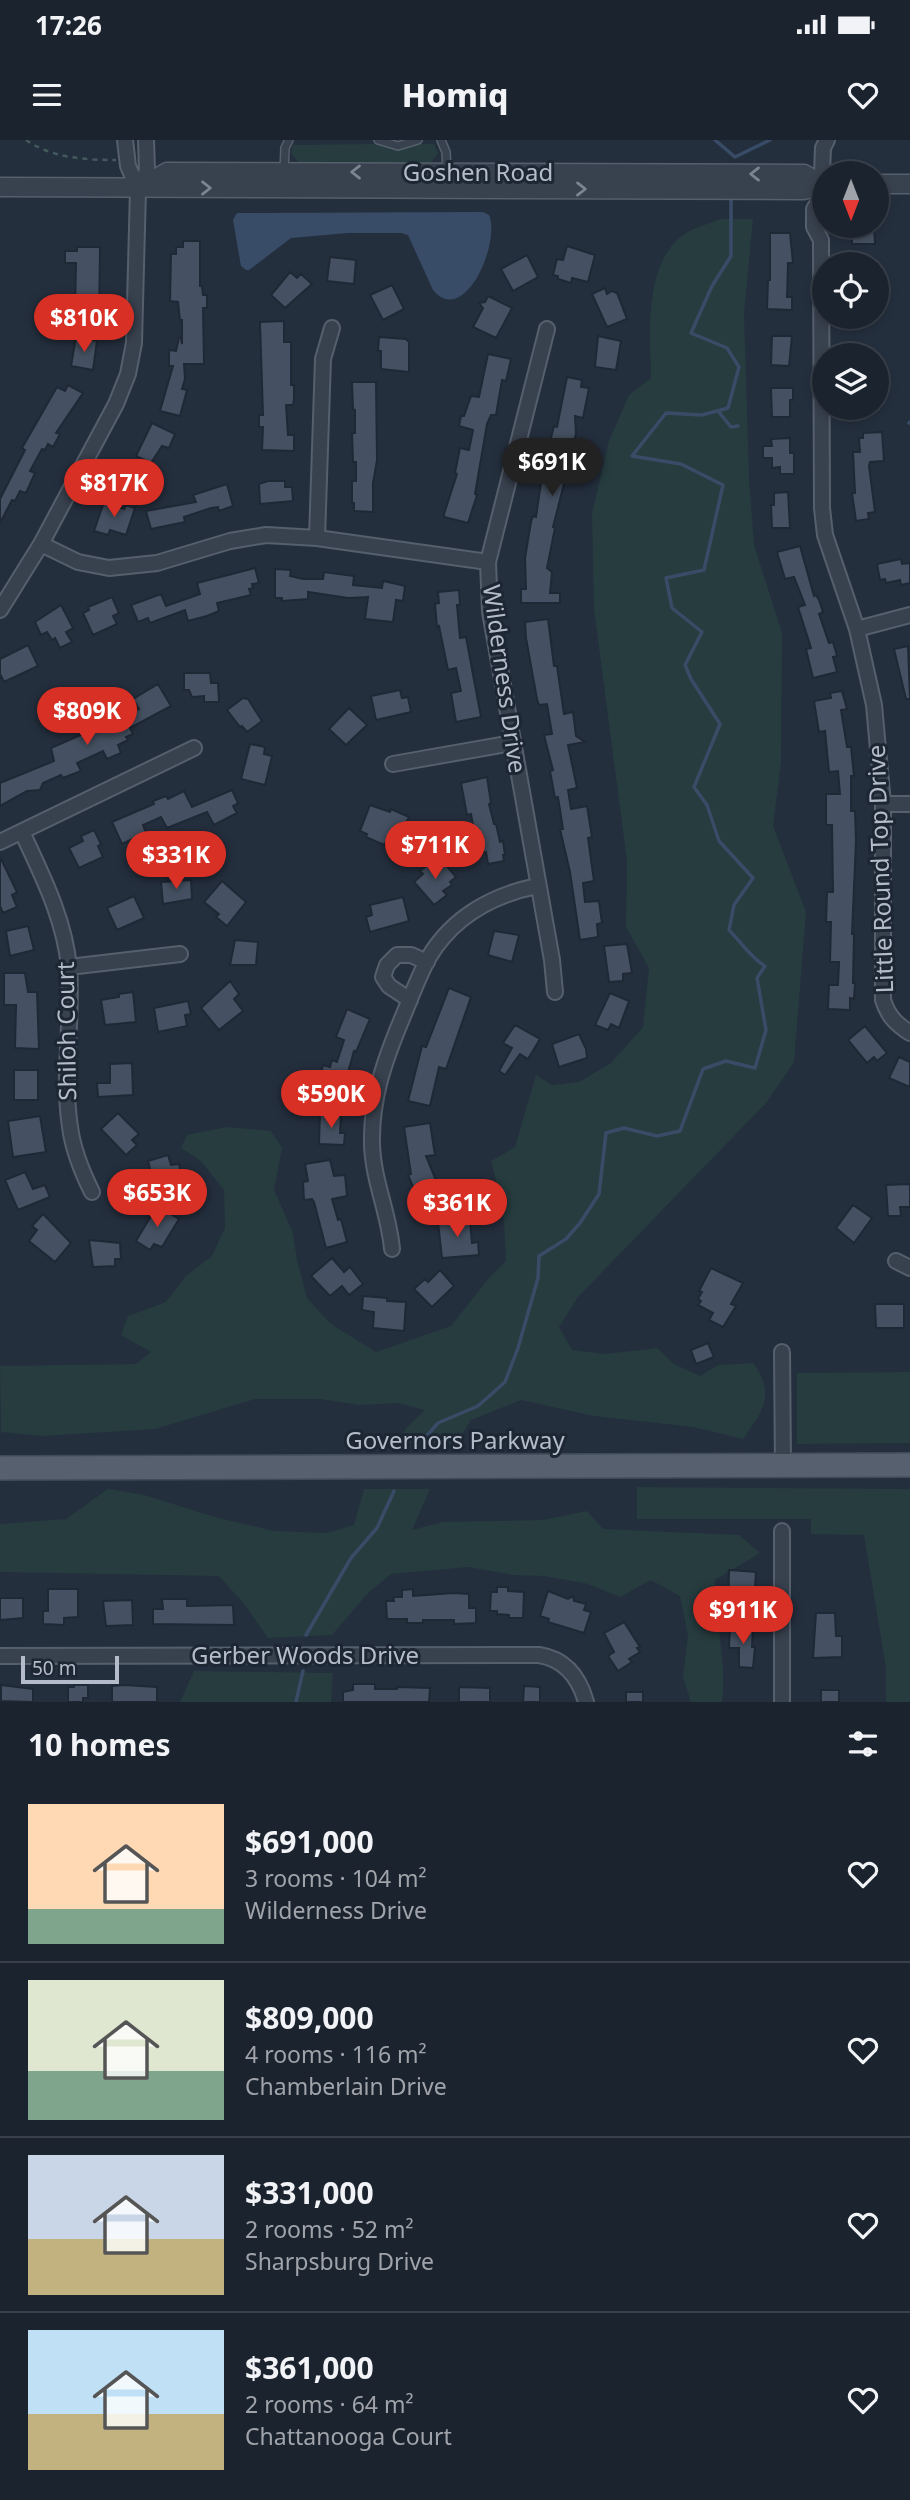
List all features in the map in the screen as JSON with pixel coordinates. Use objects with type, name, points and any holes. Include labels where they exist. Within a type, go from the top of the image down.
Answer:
[{"type":"main road","name":"Governors Parkway","points":[[0,1468],[910,1465]]},
{"type":"street","points":[[0,610],[41,544],[116,404],[128,374],[134,343],[138,189],[126,159],[125,140]]},
{"type":"street","points":[[138,189],[147,171],[146,140]]},
{"type":"street","name":"Little Round Top Drive","points":[[823,143],[823,161]]},
{"type":"street","name":"Goshen Road","points":[[138,189],[167,172],[804,174],[812,182]]},
{"type":"street","points":[[889,184],[910,184]]},
{"type":"street","name":"Goshen Road","points":[[0,187],[812,191]]},
{"type":"street","name":"Little Round Top Drive","points":[[821,240],[822,508],[825,535],[858,629],[874,705],[883,804],[883,1000],[887,1013],[897,1025],[910,1033]]},
{"type":"street","points":[[317,538],[323,359],[332,328]]},
{"type":"street","name":"Wilderness Drive","points":[[547,330],[488,562],[490,612],[552,960],[555,992]]},
{"type":"street","points":[[41,544],[78,562],[125,568],[157,563],[248,537],[266,535],[317,538],[488,562]]},
{"type":"street","points":[[858,629],[910,615]]},
{"type":"street","points":[[393,764],[512,743]]},
{"type":"street","points":[[0,842],[194,748]]},
{"type":"street","points":[[883,804],[910,804]]},
{"type":"street","name":"Shiloh Court","points":[[22,832],[55,909],[69,967],[68,1108],[75,1152],[92,1192]]},
{"type":"street","points":[[392,1249],[375,1170],[372,1125],[382,1071],[410,1000],[426,962],[439,943],[467,916],[500,896],[537,886]]},
{"type":"street","points":[[69,967],[180,954]]},
{"type":"street","points":[[410,1000],[389,986],[383,977],[387,965],[397,955],[411,955],[426,962]]},
{"type":"street","points":[[895,1261],[910,1268]]},
{"type":"street","points":[[782,1352],[783,1465]]},
{"type":"street","points":[[782,1531],[782,1702]]},
{"type":"street","name":"Gerber Woods Drive","points":[[0,1656],[539,1655],[549,1657],[569,1668],[583,1691],[586,1702]]},
{"type":"lane","points":[[285,172],[285,148],[289,140]]},
{"type":"lane","points":[[378,140],[398,146],[418,140]]},
{"type":"lane","points":[[442,140],[446,152],[447,173]]},
{"type":"path","points":[[26,140],[41,150],[74,158],[126,159]]},
{"type":"green space","points":[[375,144],[401,149],[434,144],[438,153],[430,164],[300,164],[291,153],[293,145]]},
{"type":"green space","points":[[720,219],[753,219],[744,313],[749,478],[754,545],[782,633],[781,762],[773,826],[806,912],[794,1062],[766,1103],[578,1297],[559,1327],[572,1350],[606,1354],[657,1348],[674,1364],[700,1376],[718,1365],[753,1363],[764,1384],[765,1393],[756,1420],[743,1439],[693,1427],[594,1416],[521,1400],[471,1420],[456,1444],[396,1443],[408,1426],[425,1410],[398,1403],[360,1405],[320,1399],[255,1399],[155,1429],[43,1436],[1,1432],[0,1366],[136,1364],[151,1352],[121,1335],[128,1316],[166,1302],[186,1276],[212,1256],[225,1228],[224,1190],[201,1161],[181,1148],[187,1135],[227,1127],[271,1131],[282,1148],[274,1190],[293,1233],[307,1298],[331,1324],[376,1352],[451,1326],[506,1261],[503,1206],[491,1161],[515,1147],[536,1075],[552,1085],[579,1082],[611,1063],[643,1027],[649,968],[626,927],[627,861],[594,609],[592,513],[609,441],[629,395],[651,378],[650,322],[660,266],[668,250],[680,237]]},
{"type":"green space","points":[[910,1372],[910,1443],[797,1444],[797,1373]]},
{"type":"green space","points":[[637,1487],[910,1489],[910,1702],[886,1702],[886,1668],[864,1535],[811,1534],[811,1519],[637,1519]]},
{"type":"green space","points":[[108,1489],[144,1495],[218,1518],[275,1531],[327,1533],[354,1525],[364,1489],[430,1489],[412,1530],[443,1522],[543,1520],[587,1511],[603,1529],[739,1535],[760,1553],[715,1580],[723,1672],[722,1702],[691,1702],[683,1677],[688,1635],[680,1596],[651,1580],[620,1597],[588,1584],[468,1567],[391,1574],[367,1594],[332,1635],[268,1638],[245,1605],[219,1576],[0,1572],[0,1524],[66,1519]]},
{"type":"green space","points":[[194,1671],[333,1673],[331,1702],[180,1702]]},
{"type":"water","points":[[483,212],[489,215],[491,227],[485,260],[468,290],[457,298],[445,299],[433,290],[408,235],[348,233],[291,238],[246,270],[241,266],[233,220],[237,213]]},
{"type":"building","points":[[770,233],[790,233],[793,263],[788,263],[787,297],[792,297],[792,310],[767,309]]},
{"type":"building","points":[[852,238],[875,238],[875,244],[852,244]]},
{"type":"building","points":[[183,241],[200,241],[200,286],[203,295],[207,295],[207,308],[203,308],[204,364],[184,364],[185,379],[182,389],[187,390],[180,416],[160,411],[173,366],[169,366],[169,350],[176,351],[179,338],[182,344],[182,320],[178,302],[170,301],[171,254],[176,254],[176,247],[183,247]]},
{"type":"building","points":[[567,246],[595,255],[588,282],[572,278],[571,283],[553,275],[557,259],[563,260]]},
{"type":"building","points":[[77,247],[100,247],[99,321],[84,320],[84,314],[75,314],[76,263],[65,263],[65,251],[77,251]]},
{"type":"building","points":[[527,255],[538,277],[513,291],[501,269]]},
{"type":"building","points":[[330,257],[356,260],[354,284],[327,281]]},
{"type":"building","points":[[290,272],[297,278],[301,274],[312,284],[285,308],[271,295]]},
{"type":"building","points":[[392,285],[404,309],[383,320],[370,295]]},
{"type":"building","points":[[605,288],[607,294],[612,291],[617,293],[627,319],[607,327],[592,294]]},
{"type":"building","points":[[488,296],[512,308],[496,338],[473,327],[483,308],[479,303],[485,302]]},
{"type":"building","points":[[284,321],[284,342],[291,342],[291,385],[294,385],[294,399],[293,405],[286,405],[288,435],[294,435],[294,451],[262,450],[263,427],[259,427],[259,415],[263,415],[260,322]]},
{"type":"building","points":[[598,336],[621,341],[616,370],[595,367]]},
{"type":"building","points":[[772,336],[792,336],[789,366],[771,365]]},
{"type":"building","points":[[76,337],[97,341],[93,370],[71,366]]},
{"type":"building","points":[[379,337],[406,339],[409,342],[409,372],[381,369]]},
{"type":"building","points":[[488,354],[511,359],[506,381],[502,380],[496,415],[491,415],[487,424],[475,494],[477,495],[468,523],[444,517],[444,514],[457,474],[455,473],[460,448],[469,450],[473,430],[459,426],[461,416],[464,416],[471,396],[479,397]]},
{"type":"building","points":[[567,377],[582,380],[581,387],[589,388],[583,418],[575,416],[576,434],[569,460],[560,458],[556,478],[565,480],[553,527],[555,528],[547,568],[552,572],[550,593],[560,593],[560,603],[521,603],[521,589],[526,589],[525,558],[531,522],[533,516],[536,517],[543,469],[554,426],[557,427]]},
{"type":"building","points":[[352,382],[376,382],[377,460],[373,483],[373,512],[354,511],[352,503],[352,481],[356,481],[356,462],[353,462],[352,433],[355,433],[355,410]]},
{"type":"building","points":[[68,385],[83,393],[56,433],[60,434],[53,447],[48,444],[45,450],[42,449],[30,471],[35,473],[26,493],[20,491],[15,501],[12,500],[0,523],[0,499],[25,450],[22,448],[57,387],[65,391]]},
{"type":"building","points":[[771,388],[793,388],[790,417],[772,417]]},
{"type":"building","points":[[152,423],[175,434],[169,448],[162,446],[151,463],[136,456]]},
{"type":"building","points":[[882,432],[884,461],[870,462],[869,466],[875,512],[868,513],[869,519],[856,521],[852,493],[855,493],[853,452],[860,452],[859,438],[863,438],[863,433]]},
{"type":"building","points":[[790,438],[790,453],[794,453],[794,474],[780,474],[780,467],[772,468],[772,458],[763,458],[763,446],[772,446],[771,439]]},
{"type":"building","points":[[285,481],[285,487],[292,487],[293,501],[260,504],[259,484]]},
{"type":"building","points":[[227,484],[233,506],[219,511],[218,507],[211,508],[184,517],[185,522],[151,529],[146,511],[196,502],[193,495]]},
{"type":"building","points":[[788,492],[790,528],[772,528],[771,505],[774,505],[774,493]]},
{"type":"building","points":[[104,502],[124,509],[126,505],[135,508],[126,535],[110,530],[108,535],[94,531]]},
{"type":"building","points":[[800,546],[814,596],[819,600],[823,612],[819,614],[829,643],[833,642],[837,656],[833,657],[837,672],[813,678],[806,649],[811,648],[798,607],[805,605],[794,577],[785,579],[777,552]]},
{"type":"building","points":[[901,559],[902,564],[910,563],[910,583],[901,585],[900,580],[886,583],[885,579],[880,580],[877,564]]},
{"type":"building","points":[[255,568],[259,583],[252,584],[253,588],[249,589],[251,595],[217,603],[219,611],[207,616],[188,621],[185,610],[150,623],[148,618],[138,622],[131,605],[161,594],[166,606],[200,594],[197,583]]},
{"type":"building","points":[[275,569],[291,570],[290,576],[303,579],[323,579],[324,572],[354,576],[353,585],[382,588],[383,581],[405,586],[403,601],[396,600],[393,622],[365,619],[368,597],[348,598],[308,592],[308,599],[282,601],[282,598],[275,598]]},
{"type":"building","points":[[459,590],[460,605],[457,605],[460,638],[466,637],[481,717],[456,722],[451,693],[461,691],[456,668],[448,670],[439,626],[437,627],[435,604],[439,603],[438,592]]},
{"type":"building","points":[[112,597],[119,613],[113,616],[117,624],[93,635],[83,613],[89,610],[88,607]]},
{"type":"building","points":[[61,605],[73,628],[66,632],[72,642],[60,648],[55,638],[52,640],[47,632],[41,635],[35,622]]},
{"type":"building","points":[[548,619],[564,714],[573,712],[576,736],[585,742],[568,745],[577,788],[568,790],[571,809],[587,806],[594,881],[583,883],[585,902],[599,901],[602,923],[597,924],[598,937],[580,940],[570,872],[560,829],[563,829],[558,797],[555,798],[550,771],[553,770],[544,735],[552,734],[547,704],[539,705],[537,699],[526,638],[525,622]]},
{"type":"building","points":[[28,645],[38,666],[4,682],[0,674],[0,659]]},
{"type":"building","points":[[908,646],[910,699],[906,699],[894,649]]},
{"type":"building","points":[[184,673],[210,673],[211,683],[218,683],[219,702],[204,702],[204,696],[192,697],[189,690],[184,690]]},
{"type":"building","points":[[158,684],[171,706],[130,728],[133,734],[118,745],[121,753],[107,759],[103,751],[77,763],[81,771],[63,778],[61,775],[43,783],[40,790],[27,791],[0,806],[0,783],[54,761],[51,748],[139,709],[133,699]]},
{"type":"building","points":[[400,690],[402,698],[408,697],[411,712],[376,720],[371,696]]},
{"type":"building","points":[[842,691],[847,709],[841,710],[847,747],[851,747],[854,776],[851,776],[851,811],[855,811],[856,841],[852,934],[855,983],[854,999],[850,998],[850,1010],[828,1009],[829,985],[838,985],[839,962],[830,962],[831,922],[826,922],[827,892],[833,892],[832,825],[826,825],[826,794],[840,794],[838,771],[829,772],[825,731],[819,732],[814,701],[831,698],[830,693]]},
{"type":"building","points":[[243,698],[248,699],[262,721],[247,732],[227,710]]},
{"type":"building","points":[[349,708],[367,725],[346,745],[329,729]]},
{"type":"building","points":[[250,744],[265,747],[264,754],[272,756],[265,785],[241,779]]},
{"type":"building","points":[[487,777],[489,804],[500,842],[503,841],[505,855],[504,861],[488,864],[486,852],[478,853],[477,848],[470,849],[468,839],[475,838],[461,783]]},
{"type":"building","points":[[232,790],[238,803],[233,806],[237,813],[214,825],[207,812],[167,828],[161,817],[143,825],[146,833],[122,844],[112,822],[154,804],[153,801],[166,796],[168,799],[184,791],[192,807]]},
{"type":"building","points":[[370,805],[390,812],[391,809],[409,817],[403,830],[400,829],[394,845],[386,842],[384,845],[366,837],[367,834],[360,831]]},
{"type":"building","points":[[94,830],[101,844],[98,846],[103,857],[79,868],[69,848],[83,841],[81,836]]},
{"type":"building","points":[[0,857],[17,892],[12,895],[17,907],[3,913],[0,906]]},
{"type":"building","points":[[434,859],[437,863],[441,859],[456,877],[450,882],[452,885],[443,891],[447,895],[434,905],[414,882],[423,874],[420,871]]},
{"type":"building","points":[[191,880],[192,899],[163,904],[161,882]]},
{"type":"building","points":[[222,881],[246,902],[227,926],[216,917],[219,914],[204,902]]},
{"type":"building","points":[[134,896],[144,918],[117,930],[107,908]]},
{"type":"building","points":[[403,897],[409,921],[370,932],[366,917],[372,915],[370,905]]},
{"type":"building","points":[[28,926],[34,950],[10,956],[6,931]]},
{"type":"building","points":[[494,931],[519,935],[512,962],[488,955]]},
{"type":"building","points":[[235,940],[258,942],[256,965],[230,965]]},
{"type":"building","points":[[627,944],[632,973],[623,974],[623,981],[609,982],[604,946]]},
{"type":"building","points":[[4,973],[25,973],[28,992],[37,992],[39,1049],[15,1048],[16,1005],[4,1005]]},
{"type":"building","points":[[230,981],[239,994],[234,999],[243,1011],[219,1030],[201,1008]]},
{"type":"building","points":[[449,988],[471,997],[446,1069],[439,1067],[430,1106],[408,1101],[422,1046],[426,1047]]},
{"type":"building","points":[[133,992],[136,1022],[105,1025],[101,1000]]},
{"type":"building","points":[[610,993],[629,1001],[619,1028],[611,1024],[608,1030],[595,1025]]},
{"type":"building","points":[[188,1001],[191,1014],[185,1015],[187,1026],[158,1032],[154,1008]]},
{"type":"building","points":[[347,1009],[370,1019],[356,1052],[354,1051],[345,1083],[348,1084],[344,1101],[328,1096],[329,1090],[323,1088],[325,1079],[320,1077],[323,1065],[330,1067],[332,1060],[337,1062],[344,1040],[336,1037]]},
{"type":"building","points":[[515,1025],[540,1039],[528,1059],[520,1054],[505,1075],[499,1071],[512,1048],[503,1043]]},
{"type":"building","points":[[865,1026],[887,1053],[877,1061],[874,1057],[867,1063],[848,1040]]},
{"type":"building","points":[[579,1034],[587,1058],[559,1067],[552,1044]]},
{"type":"building","points":[[899,1057],[910,1062],[910,1087],[889,1078]]},
{"type":"building","points":[[132,1063],[133,1095],[98,1097],[97,1083],[110,1083],[110,1064]]},
{"type":"building","points":[[14,1070],[38,1070],[38,1100],[14,1100]]},
{"type":"building","points":[[118,1113],[139,1134],[132,1140],[137,1145],[126,1155],[101,1129]]},
{"type":"building","points":[[320,1113],[341,1114],[340,1133],[345,1133],[344,1145],[319,1144]]},
{"type":"building","points":[[40,1116],[46,1152],[13,1157],[8,1121]]},
{"type":"building","points":[[430,1123],[435,1155],[426,1156],[442,1195],[435,1198],[437,1204],[423,1210],[408,1175],[411,1174],[404,1127]]},
{"type":"building","points":[[168,1155],[171,1165],[179,1164],[181,1173],[175,1175],[176,1184],[169,1186],[171,1192],[157,1195],[148,1161]]},
{"type":"building","points":[[330,1160],[334,1176],[345,1175],[347,1196],[332,1199],[347,1242],[326,1248],[314,1202],[312,1199],[304,1200],[303,1182],[308,1181],[305,1164]]},
{"type":"building","points":[[25,1172],[33,1189],[45,1185],[50,1197],[18,1210],[5,1180]]},
{"type":"building","points":[[910,1184],[910,1207],[900,1207],[901,1216],[888,1216],[886,1185]]},
{"type":"building","points":[[853,1205],[872,1218],[854,1243],[836,1228]]},
{"type":"building","points":[[157,1206],[179,1219],[162,1247],[154,1244],[150,1250],[136,1241]]},
{"type":"building","points":[[43,1214],[71,1243],[55,1262],[29,1241],[37,1230],[32,1226]]},
{"type":"building","points":[[470,1221],[472,1243],[478,1242],[479,1255],[442,1258],[438,1222]]},
{"type":"building","points":[[89,1240],[120,1243],[121,1259],[115,1259],[115,1266],[93,1267]]},
{"type":"building","points":[[332,1258],[344,1272],[350,1267],[363,1284],[349,1295],[342,1286],[330,1296],[311,1276]]},
{"type":"building","points":[[711,1268],[743,1283],[731,1304],[736,1306],[723,1327],[709,1320],[713,1313],[698,1305],[702,1292],[699,1291]]},
{"type":"building","points":[[440,1270],[454,1286],[432,1307],[414,1289],[425,1279],[428,1282]]},
{"type":"building","points":[[363,1296],[406,1302],[404,1331],[373,1328],[374,1312],[362,1310]]},
{"type":"building","points":[[875,1304],[904,1304],[904,1328],[876,1328]]},
{"type":"building","points":[[708,1343],[714,1357],[696,1364],[691,1350]]},
{"type":"building","points":[[729,1570],[756,1572],[755,1587],[751,1587],[751,1598],[747,1598],[747,1606],[728,1605]]},
{"type":"building","points":[[497,1587],[524,1592],[523,1618],[509,1618],[509,1615],[490,1611],[491,1592],[497,1592]]},
{"type":"building","points":[[48,1589],[78,1589],[78,1617],[64,1618],[64,1625],[43,1624],[43,1611],[48,1611]]},
{"type":"building","points":[[413,1589],[413,1596],[469,1594],[469,1608],[476,1608],[476,1623],[454,1624],[454,1620],[423,1620],[423,1623],[407,1623],[407,1619],[387,1619],[386,1601],[394,1601],[393,1597],[402,1597],[402,1590]]},
{"type":"building","points":[[548,1591],[568,1599],[573,1596],[574,1601],[586,1604],[584,1610],[591,1612],[584,1633],[548,1622],[549,1619],[540,1616]]},
{"type":"building","points":[[0,1598],[23,1598],[23,1618],[0,1620]]},
{"type":"building","points":[[162,1599],[187,1599],[187,1606],[233,1605],[234,1625],[153,1624],[153,1609],[163,1609]]},
{"type":"building","points":[[132,1600],[133,1625],[106,1626],[103,1601]]},
{"type":"building","points":[[816,1613],[835,1613],[836,1636],[842,1636],[842,1657],[813,1658]]},
{"type":"building","points":[[624,1622],[640,1647],[637,1648],[640,1652],[629,1659],[632,1662],[618,1671],[608,1656],[614,1652],[604,1633]]},
{"type":"building","points":[[730,1628],[753,1629],[753,1668],[739,1667],[739,1648],[729,1648]]},
{"type":"building","points":[[353,1684],[375,1684],[375,1689],[430,1688],[429,1702],[343,1702],[343,1692],[353,1690]]},
{"type":"building","points":[[1,1685],[33,1689],[33,1702],[1,1701]]},
{"type":"building","points":[[88,1685],[88,1698],[83,1698],[83,1702],[68,1702],[68,1687]]},
{"type":"building","points":[[112,1686],[157,1687],[157,1702],[112,1702]]},
{"type":"building","points":[[524,1686],[540,1687],[540,1702],[523,1702]]},
{"type":"building","points":[[459,1687],[490,1688],[490,1702],[459,1702]]},
{"type":"building","points":[[821,1690],[839,1690],[839,1702],[821,1702]]},
{"type":"building","points":[[626,1692],[643,1692],[643,1702],[626,1702]]},
{"type":"waterway","points":[[715,140],[735,157],[770,140]]},
{"type":"waterway","points":[[426,1437],[438,1423],[478,1406],[505,1382],[518,1348],[538,1278],[539,1256],[566,1239],[599,1194],[606,1133],[624,1128],[657,1136],[680,1131],[703,1069],[726,1061],[755,1068],[766,1030],[757,978],[765,966],[729,930],[734,905],[753,878],[719,841],[707,805],[694,787],[720,724],[685,665],[702,632],[672,608],[666,578],[704,570],[723,485],[681,464],[632,456],[666,413],[702,415],[728,408],[739,367],[727,348],[691,333],[712,286],[731,256],[731,199]]},
{"type":"waterway","points":[[718,411],[731,427],[738,426]]},
{"type":"waterway","points":[[306,1635],[351,1558],[377,1528],[394,1491]]},
{"type":"waterway","points":[[296,1702],[303,1671]]}]
